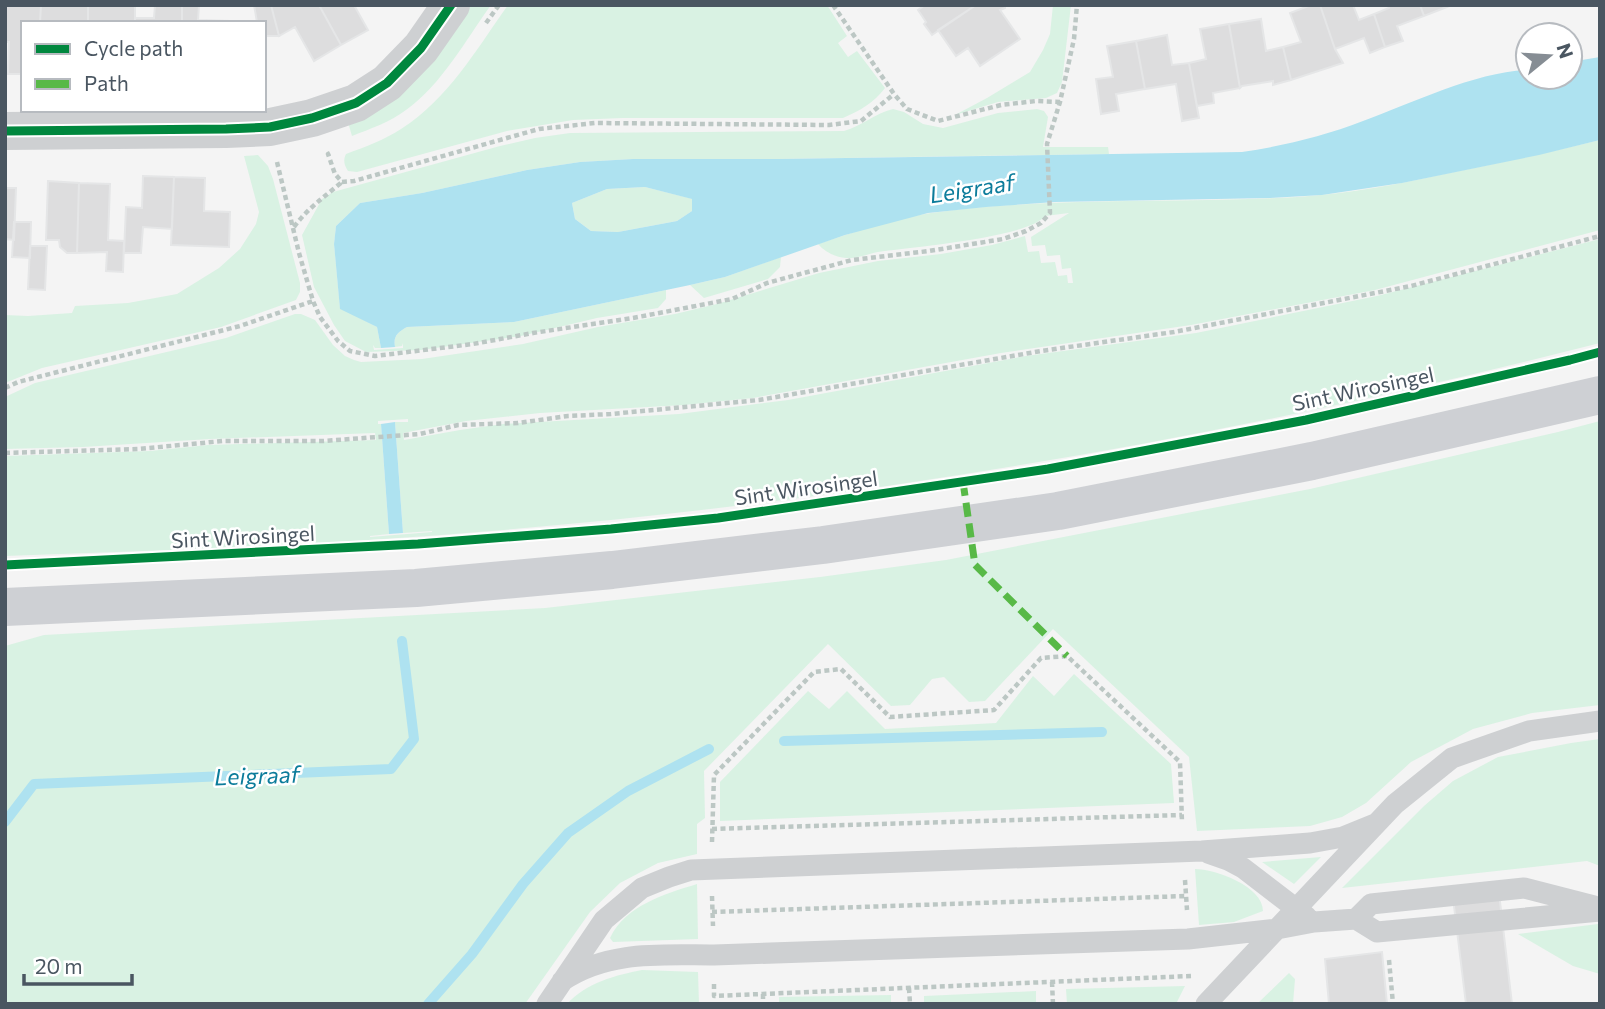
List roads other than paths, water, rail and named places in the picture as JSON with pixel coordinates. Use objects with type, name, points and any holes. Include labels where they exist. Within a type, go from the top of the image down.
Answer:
[{"type":"main road","points":[[5,607],[416,588],[612,570],[822,545],[1058,511],[1325,458],[1600,395]]},
{"type":"street","points":[[5,131],[226,129],[270,127],[312,118],[356,103],[387,83],[421,48],[451,5]]},
{"type":"lane","points":[[1206,1004],[1395,804],[1452,758],[1529,731],[1600,722]]},
{"type":"lane","points":[[547,1004],[604,920],[642,888],[691,870],[1202,851],[1310,843],[1343,837],[1376,824]]},
{"type":"lane","points":[[1202,851],[1243,868],[1314,922]]},
{"type":"lane","points":[[1356,919],[1371,904],[1524,888],[1600,909]]},
{"type":"lane","points":[[562,981],[578,971],[606,961],[644,955],[728,955],[1188,939],[1356,919],[1377,932],[1385,932],[1600,909]]},
{"type":"water","points":[[1600,57],[1600,140],[1402,183],[1322,195],[1055,202],[928,213],[845,235],[725,277],[690,285],[514,322],[407,327],[397,335],[395,347],[381,348],[377,327],[340,309],[334,244],[336,226],[360,203],[580,162],[633,159],[1242,152],[1288,144],[1333,131],[1466,82],[1514,71],[1514,91],[1584,91],[1584,60]],"holes":[[[645,187],[692,199],[692,211],[677,221],[618,232],[591,231],[575,219],[572,203],[607,189]]]},
{"type":"water","points":[[395,422],[403,533],[389,534],[381,424]]},
{"type":"waterway","name":"Leigraaf","points":[[5,822],[34,784],[391,769],[414,739],[402,641]]},
{"type":"waterway","points":[[784,741],[1102,732]]},
{"type":"waterway","points":[[428,1004],[472,954],[523,884],[568,833],[628,791],[709,749]]}]
